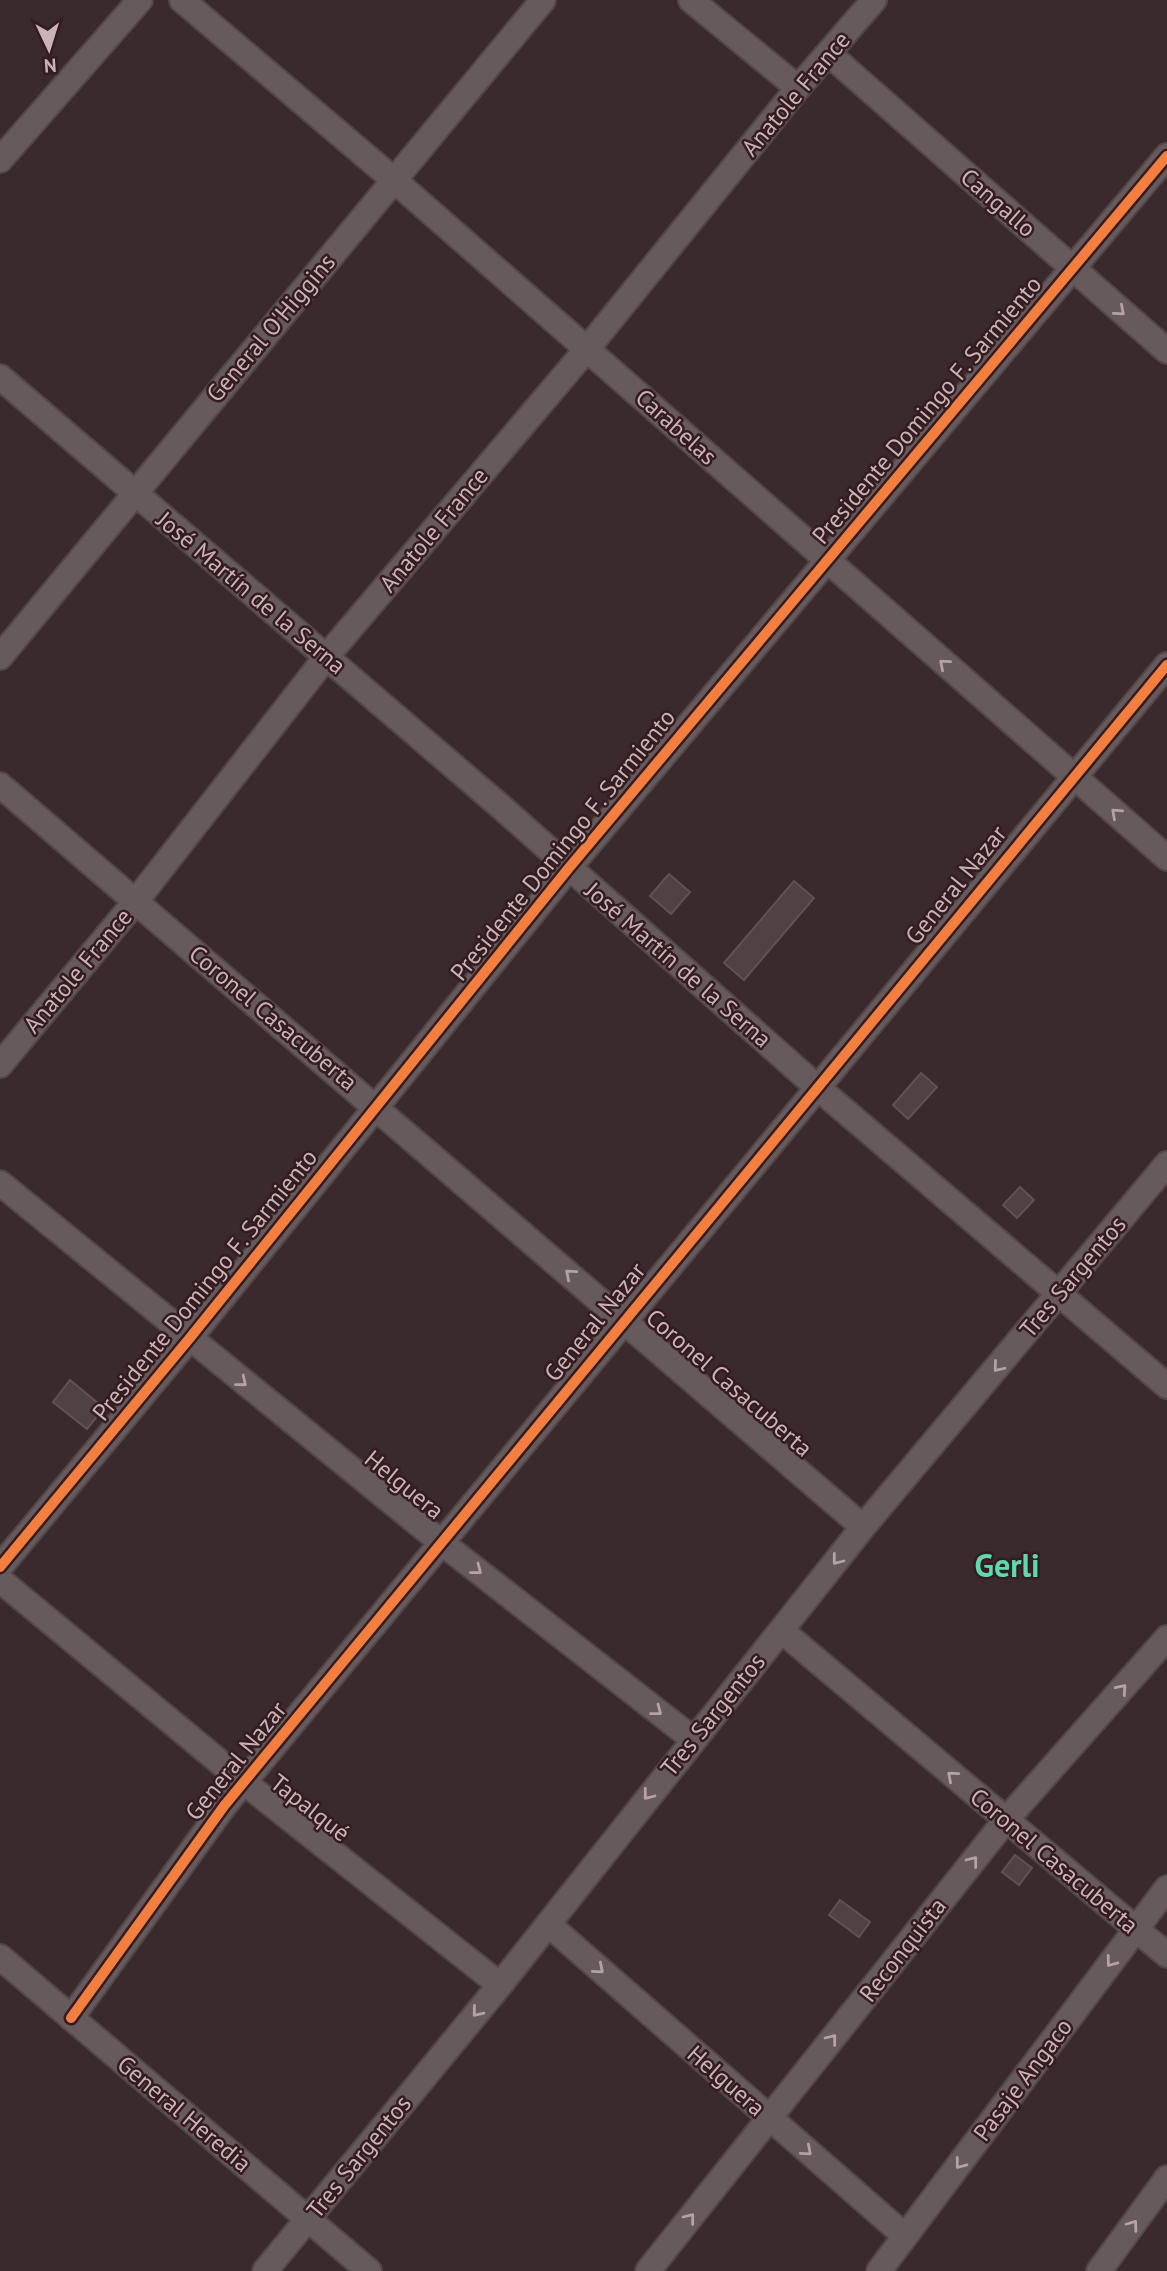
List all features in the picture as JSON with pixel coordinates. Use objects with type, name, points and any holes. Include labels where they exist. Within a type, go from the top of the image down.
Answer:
[{"type":"street","points":[[0,160],[141,0]]},
{"type":"street","name":"Carabelas","points":[[181,0],[394,180],[1167,858]]},
{"type":"street","name":"General O'Higgins","points":[[0,657],[543,0]]},
{"type":"street","points":[[691,0],[798,88]]},
{"type":"street","name":"Anatole France","points":[[0,1065],[135,901],[327,656],[587,349],[798,88],[874,0]]},
{"type":"street","name":"Cangallo","points":[[829,54],[1167,351]]},
{"type":"street","name":"Presidente Domingo F. Sarmiento","points":[[0,1567],[378,1107],[568,869],[1167,156]]},
{"type":"street","name":"José Martín de la Serna","points":[[0,377],[134,495],[327,656],[500,806],[818,1088],[1167,1386]]},
{"type":"street","name":"General Nazar","points":[[72,2018],[245,1783],[623,1320],[1167,665]]},
{"type":"street","name":"Coronel Casacuberta","points":[[0,785],[378,1107],[863,1527]]},
{"type":"street","name":"Tres Sargentos","points":[[265,2271],[500,1985],[863,1527],[1167,1164]]},
{"type":"street","name":"Helguera","points":[[0,1183],[442,1543],[693,1739]]},
{"type":"street","name":"Tapalqué","points":[[0,1580],[245,1783],[500,1985]]},
{"type":"street","name":"Coronel Casacuberta","points":[[782,1630],[1005,1821],[1167,1955]]},
{"type":"street","name":"Reconquista","points":[[648,2271],[1005,1821],[1167,1637]]},
{"type":"street","name":"Pasaje Angaco","points":[[879,2271],[1167,1888]]},
{"type":"street","name":"Helguera","points":[[548,1924],[905,2236]]},
{"type":"street","name":"General Heredia","points":[[0,1957],[369,2271]]},
{"type":"street","points":[[1099,2271],[1167,2178]]},
{"type":"building","points":[[669,874],[690,892],[671,914],[650,896]]},
{"type":"building","points":[[794,881],[814,898],[744,980],[724,963]]},
{"type":"building","points":[[921,1073],[937,1087],[908,1119],[893,1105]]},
{"type":"building","points":[[1020,1187],[1034,1200],[1017,1218],[1003,1205]]},
{"type":"building","points":[[70,1380],[104,1408],[87,1429],[53,1402]]},
{"type":"building","points":[[1015,1855],[1032,1868],[1019,1885],[1002,1872]]},
{"type":"building","points":[[840,1900],[870,1922],[859,1937],[829,1915]]},
{"type":"cycle path","points":[[0,1567],[189,1339],[568,869],[1167,156]]},
{"type":"cycle path","points":[[71,2018],[224,1806],[1167,665]]},
{"type":"district","name":"Gerli","points":[[1007,1566]]}]
